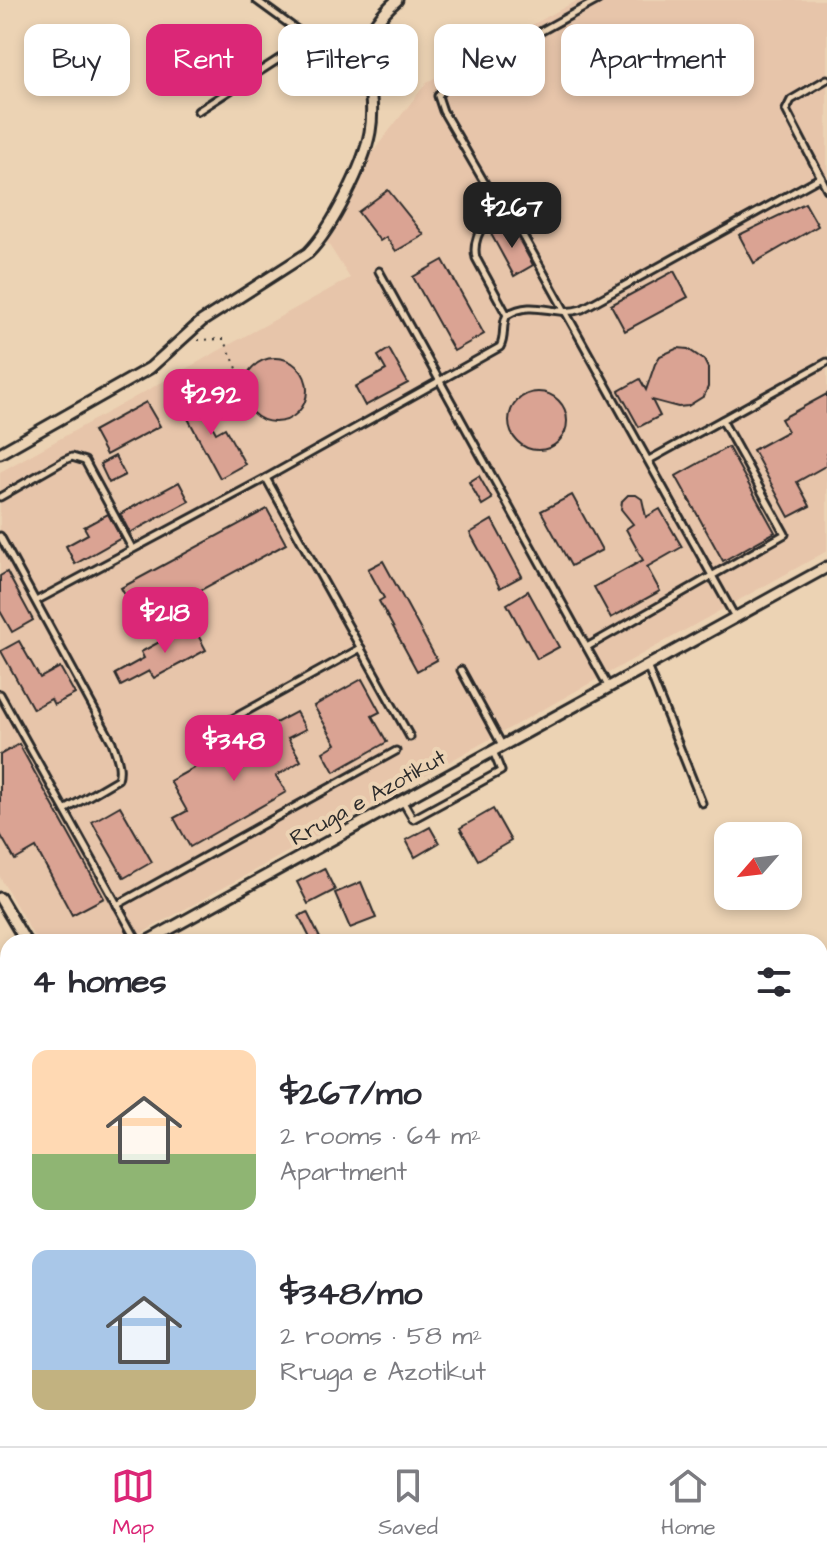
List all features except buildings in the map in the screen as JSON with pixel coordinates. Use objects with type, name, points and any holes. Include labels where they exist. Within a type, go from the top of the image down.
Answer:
[{"type":"street","points":[[375,24],[397,0]]},
{"type":"street","points":[[0,453],[150,368],[202,321],[300,258],[320,241],[359,165],[369,134],[369,96]]},
{"type":"street","name":"Rruga e Azotikut","points":[[160,934],[827,567]]},
{"type":"street","points":[[0,898],[21,934]]},
{"type":"lane","points":[[256,0],[289,24]]},
{"type":"lane","points":[[507,315],[476,258],[474,248],[476,238],[495,204],[494,199],[443,111],[438,96],[440,89],[598,0]]},
{"type":"lane","points":[[198,111],[278,60]]},
{"type":"lane","points":[[827,79],[791,100],[786,110],[827,189]]},
{"type":"lane","points":[[36,601],[266,478],[500,347],[503,321],[507,315],[527,306],[566,312],[582,309],[821,177]]},
{"type":"lane","points":[[494,199],[499,200],[511,214],[735,617]]},
{"type":"lane","points":[[379,271],[608,686]]},
{"type":"lane","points":[[649,460],[827,362]]},
{"type":"lane","points":[[587,647],[785,534],[722,420]]},
{"type":"lane","points":[[0,497],[65,460],[79,458],[85,461],[132,548]]},
{"type":"lane","points":[[266,478],[410,737]]},
{"type":"lane","points":[[0,536],[112,742],[120,772],[118,779],[110,786],[65,810]]},
{"type":"lane","points":[[205,734],[361,648]]},
{"type":"lane","points":[[646,665],[702,803]]},
{"type":"lane","points":[[461,670],[502,745]]},
{"type":"lane","points":[[0,694],[133,934]]},
{"type":"lane","points":[[402,800],[413,819],[501,771],[492,750]]},
{"type":"lane","points":[[117,905],[396,751]]},
{"type":"path","points":[[180,339],[224,339],[239,373]]},
{"type":"shaded area","points":[[578,0],[827,0],[827,551],[140,934],[32,934],[0,877],[0,472],[350,278],[327,242],[365,162],[418,94],[434,78],[434,96],[545,96],[545,24],[534,24]]}]
